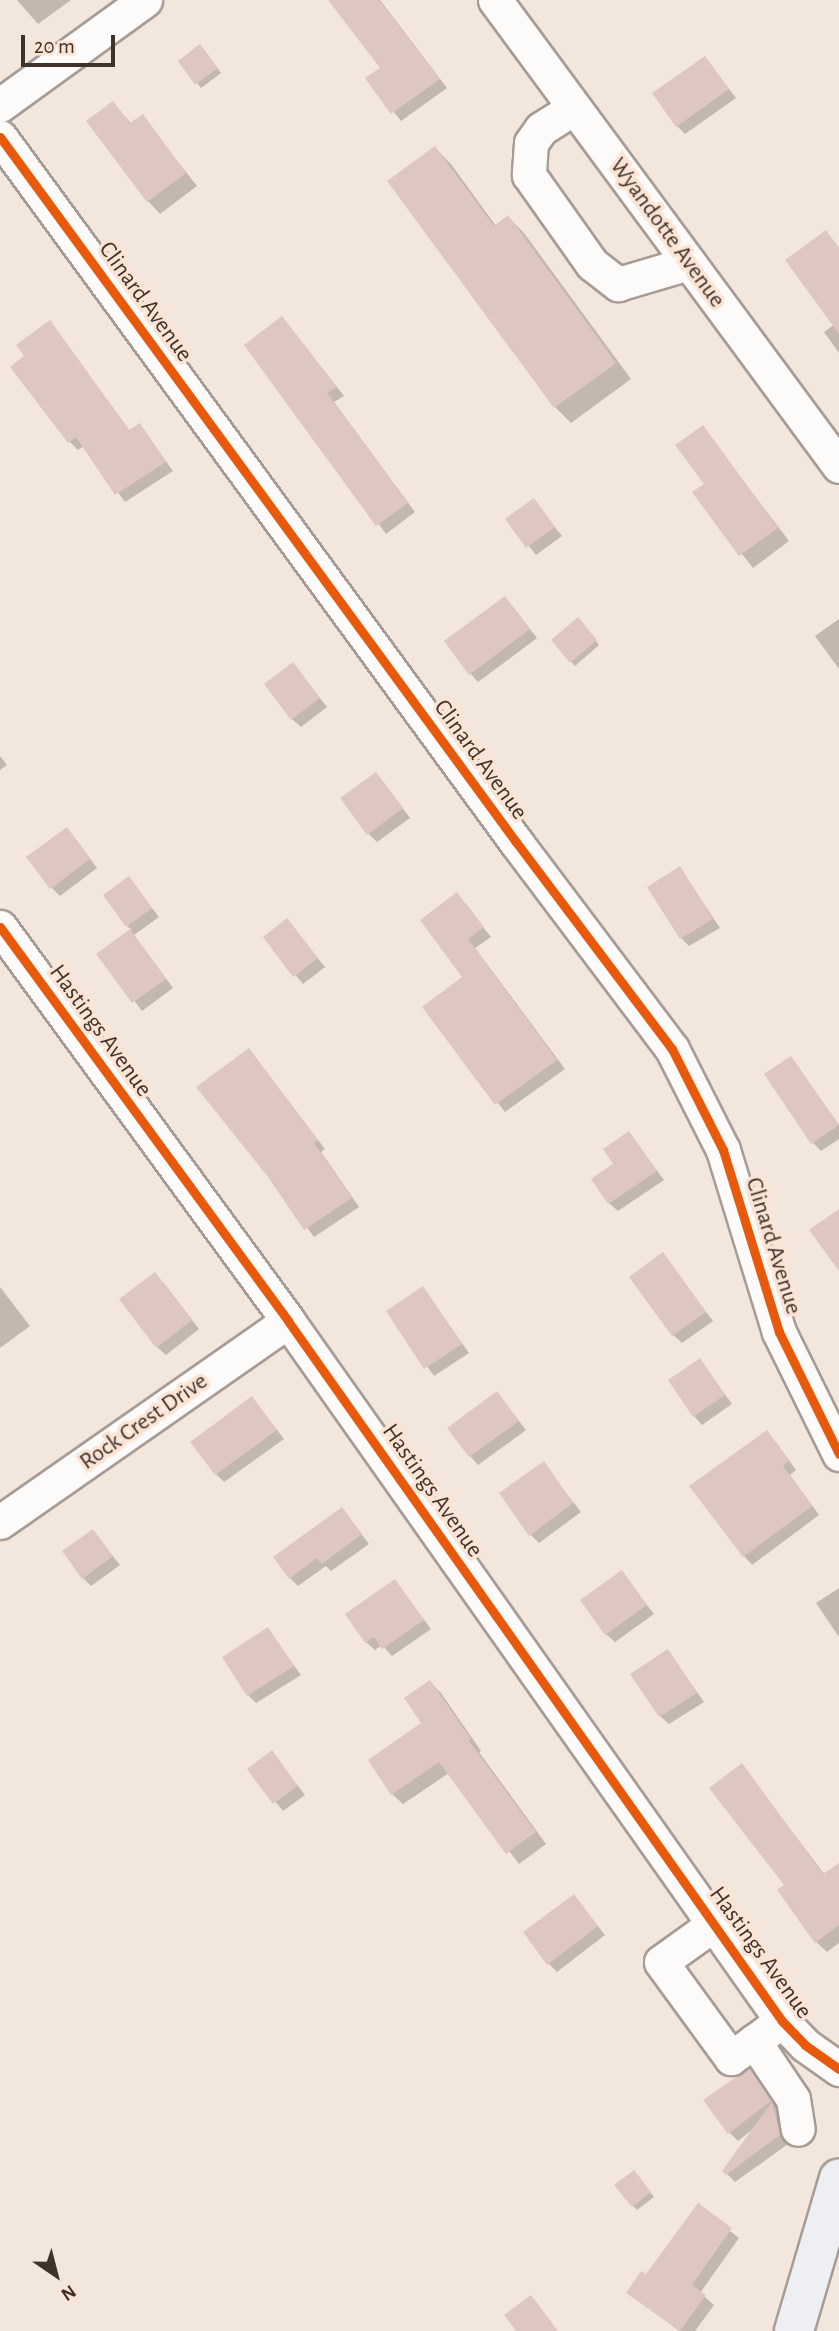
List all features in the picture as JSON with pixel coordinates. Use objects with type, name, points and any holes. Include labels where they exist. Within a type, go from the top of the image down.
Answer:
[{"type":"main road","points":[[794,2331],[839,2178]]},
{"type":"street","points":[[0,105],[145,0]]},
{"type":"street","name":"Wyandotte Avenue","points":[[495,0],[839,466]]},
{"type":"street","points":[[574,108],[541,129],[531,143],[529,175],[592,264],[618,284],[689,263]]},
{"type":"street","name":"Clinard Avenue","points":[[0,137],[516,842],[672,1049],[723,1150],[779,1332],[839,1454]]},
{"type":"street","name":"Hastings Avenue","points":[[0,927],[288,1321],[782,2021],[805,2045],[839,2069]]},
{"type":"street","name":"Rock Crest Drive","points":[[0,1522],[288,1321]]},
{"type":"street","points":[[714,1924],[661,1962],[731,2058],[782,2021]]},
{"type":"street","points":[[754,2041],[793,2099],[798,2129]]},
{"type":"building","points":[[328,0],[379,0],[440,79],[391,114],[365,78],[380,68]]},
{"type":"building","points":[[200,44],[218,68],[195,85],[178,61]]},
{"type":"building","points":[[705,56],[729,89],[676,127],[652,93]]},
{"type":"building","points":[[113,101],[130,123],[143,114],[186,173],[147,202],[86,121]]},
{"type":"building","points":[[435,146],[494,226],[508,215],[616,363],[554,408],[387,181]]},
{"type":"building","points":[[826,230],[839,248],[839,334],[785,260]]},
{"type":"building","points":[[282,316],[337,387],[327,393],[408,503],[376,526],[244,345]]},
{"type":"building","points":[[50,320],[129,430],[140,423],[166,462],[115,495],[76,437],[68,443],[10,367],[24,356],[16,345]]},
{"type":"building","points":[[703,425],[778,528],[739,556],[692,492],[704,484],[675,445]]},
{"type":"building","points":[[534,498],[555,527],[526,548],[505,519]]},
{"type":"building","points":[[505,596],[530,629],[469,675],[444,641]]},
{"type":"building","points":[[578,617],[597,640],[570,663],[551,640]]},
{"type":"building","points":[[293,662],[320,698],[291,720],[264,684]]},
{"type":"building","points":[[376,772],[403,808],[367,835],[340,798]]},
{"type":"building","points":[[67,827],[90,859],[50,889],[26,857]]},
{"type":"building","points":[[680,866],[713,919],[680,939],[647,887]]},
{"type":"building","points":[[129,876],[152,908],[126,927],[103,895]]},
{"type":"building","points":[[457,892],[484,927],[468,939],[557,1060],[495,1105],[422,1007],[462,977],[420,920]]},
{"type":"building","points":[[287,918],[318,958],[293,977],[263,937]]},
{"type":"building","points":[[130,929],[166,979],[132,1003],[96,954]]},
{"type":"building","points":[[249,1048],[318,1140],[314,1143],[352,1198],[304,1230],[268,1177],[196,1087]]},
{"type":"building","points":[[791,1056],[839,1125],[811,1144],[764,1074]]},
{"type":"building","points":[[629,1131],[657,1171],[608,1204],[591,1179],[613,1164],[603,1149]]},
{"type":"building","points":[[839,1209],[839,1271],[809,1230]]},
{"type":"building","points":[[663,1252],[706,1312],[672,1336],[629,1277]]},
{"type":"building","points":[[155,1272],[192,1320],[156,1348],[119,1299]]},
{"type":"building","points":[[423,1286],[462,1344],[424,1369],[386,1311]]},
{"type":"building","points":[[700,1358],[725,1395],[693,1417],[668,1380]]},
{"type":"building","points":[[497,1391],[519,1421],[469,1457],[447,1428]]},
{"type":"building","points":[[252,1396],[277,1430],[215,1475],[190,1442]]},
{"type":"building","points":[[767,1430],[789,1461],[783,1466],[812,1506],[743,1557],[689,1486]]},
{"type":"building","points":[[544,1461],[573,1503],[529,1536],[499,1493]]},
{"type":"building","points":[[342,1507],[362,1534],[322,1564],[317,1558],[289,1579],[273,1557]]},
{"type":"building","points":[[93,1529],[113,1556],[82,1579],[62,1551]]},
{"type":"building","points":[[622,1570],[647,1605],[605,1635],[580,1600]]},
{"type":"building","points":[[395,1579],[424,1620],[382,1649],[374,1637],[365,1643],[345,1614]]},
{"type":"building","points":[[268,1627],[294,1666],[247,1696],[222,1657]]},
{"type":"building","points":[[668,1649],[697,1693],[659,1717],[630,1674]]},
{"type":"building","points":[[430,1680],[471,1739],[469,1741],[536,1832],[506,1854],[439,1762],[391,1795],[368,1760],[421,1723],[404,1698]]},
{"type":"building","points":[[272,1750],[298,1786],[273,1804],[247,1769]]},
{"type":"building","points":[[742,1763],[823,1874],[839,1863],[839,1925],[815,1943],[777,1890],[784,1885],[709,1788]]},
{"type":"building","points":[[574,1894],[598,1926],[547,1965],[523,1932]]},
{"type":"building","points":[[749,2068],[771,2101],[728,2134],[703,2100]]},
{"type":"building","points":[[772,2102],[780,2135],[726,2175],[722,2171]]},
{"type":"building","points":[[634,2170],[651,2192],[632,2207],[614,2185]]},
{"type":"building","points":[[698,2203],[732,2228],[692,2285],[706,2295],[680,2331],[626,2293],[641,2271],[646,2274]]},
{"type":"building","points":[[531,2295],[558,2331],[516,2331],[504,2315]]},
{"type":"cycle path","points":[[0,137],[516,842],[672,1049],[723,1150],[779,1332],[839,1454]]},
{"type":"cycle path","points":[[0,927],[288,1321],[782,2021],[805,2045],[839,2069]]}]
